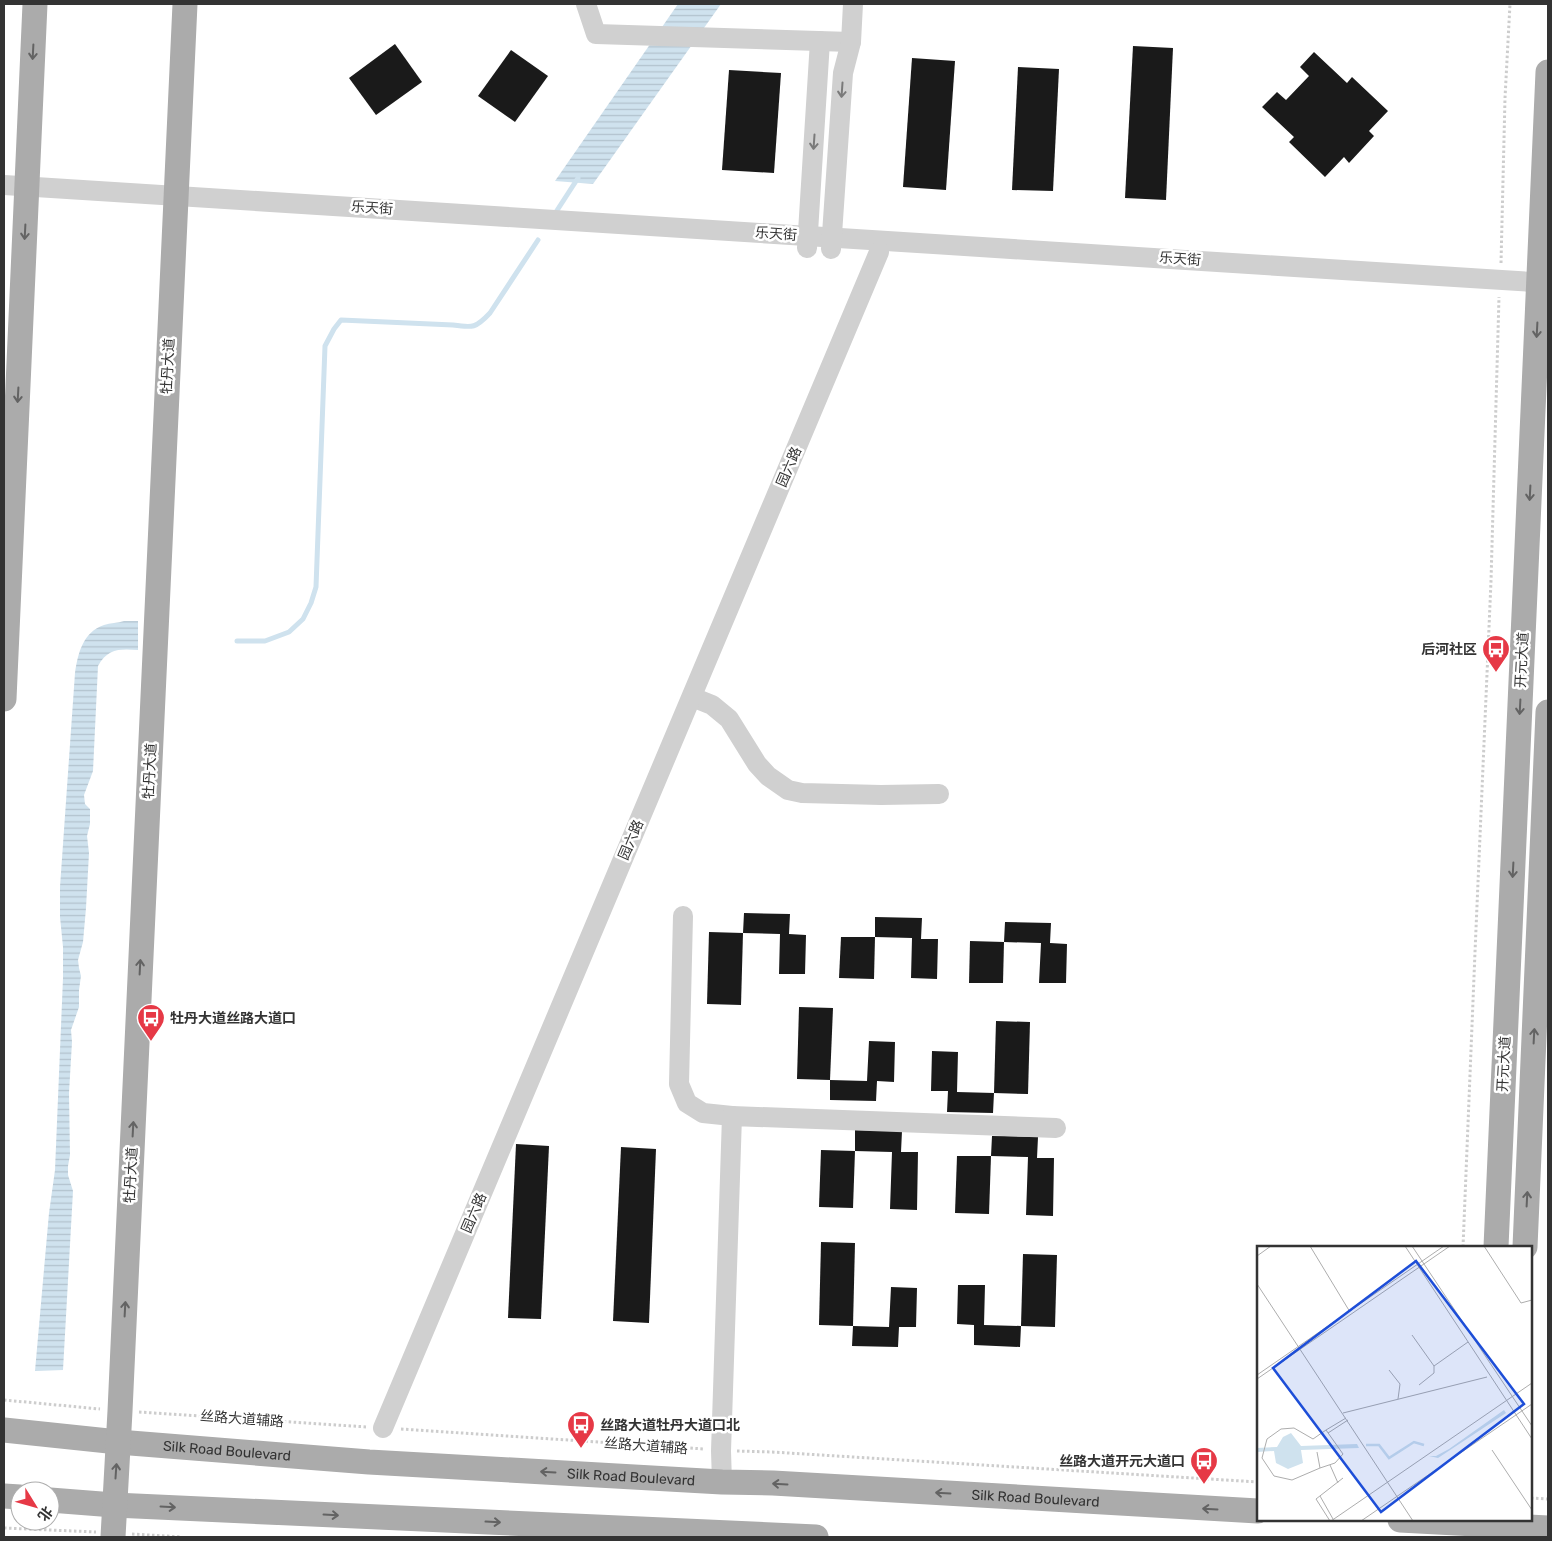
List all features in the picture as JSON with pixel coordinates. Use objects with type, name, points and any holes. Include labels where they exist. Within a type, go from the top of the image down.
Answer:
[{"type":"main road","points":[[4,699],[15,192],[35,4]]},
{"type":"main road","name":"牡丹大道","points":[[112,1537],[120,1411],[185,4]]},
{"type":"main road","name":"开元大道","points":[[1496,1246],[1515,819],[1544,287],[1548,72]]},
{"type":"main road","name":"开元大道","points":[[1525,1246],[1546,822],[1548,712]]},
{"type":"main road","name":"Silk Road Boulevard","points":[[4,1430],[118,1442],[369,1462],[1257,1512]]},
{"type":"main road","points":[[60,1501],[114,1505],[816,1537]]},
{"type":"main road","points":[[1412,1521],[1484,1527],[1548,1528]]},
{"type":"street","points":[[586,4],[596,34],[851,42]]},
{"type":"street","points":[[831,243],[843,73],[851,42],[853,4]]},
{"type":"street","points":[[808,242],[820,41]]},
{"type":"street","name":"乐天街","points":[[15,192],[1500,285]]},
{"type":"street","name":"乐天街","points":[[831,243],[880,252],[1544,287]]},
{"type":"street","name":"园六路","points":[[383,1428],[880,252]]},
{"type":"street","points":[[692,697],[712,705],[722,712],[736,729],[757,764],[768,776],[788,790],[802,793],[939,794]]},
{"type":"street","points":[[1515,819],[1546,822]]},
{"type":"street","points":[[683,916],[678,1084],[687,1103],[703,1113],[732,1116],[1056,1128]]},
{"type":"street","points":[[722,1482],[721,1451],[732,1116]]},
{"type":"path","points":[[1463,1246],[1474,952],[1492,581],[1505,108],[1510,4]]},
{"type":"path","name":"丝路大道辅路","points":[[4,1400],[120,1411],[721,1451],[772,1452],[1257,1482]]},
{"type":"path","points":[[1532,1498],[1548,1500]]},
{"type":"water","points":[[678,4],[721,4],[593,184],[555,181]]},
{"type":"water","points":[[124,621],[138,621],[138,650],[110,653],[98,666],[93,771],[84,795],[85,804],[90,809],[90,824],[87,836],[89,853],[83,942],[78,960],[81,976],[79,1007],[71,1030],[70,1155],[68,1175],[73,1191],[63,1370],[35,1371],[49,1213],[55,1170],[63,978],[60,887],[75,673],[80,651],[86,638],[97,628]]},
{"type":"building","points":[[395,44],[422,82],[376,115],[349,78]]},
{"type":"building","points":[[1133,46],[1173,48],[1166,200],[1125,198]]},
{"type":"building","points":[[511,50],[548,76],[515,122],[478,96]]},
{"type":"building","points":[[1314,52],[1347,83],[1352,77],[1388,111],[1369,131],[1374,136],[1349,163],[1344,157],[1325,177],[1289,142],[1294,137],[1262,107],[1277,92],[1286,100],[1309,76],[1300,67]]},
{"type":"building","points":[[912,58],[955,61],[946,190],[903,187]]},
{"type":"building","points":[[1018,67],[1059,69],[1053,191],[1012,190]]},
{"type":"building","points":[[729,70],[781,73],[774,173],[722,170]]},
{"type":"building","points":[[744,913],[790,914],[789,934],[806,935],[805,974],[779,974],[780,934],[743,933]]},
{"type":"building","points":[[875,917],[922,918],[921,939],[938,939],[937,979],[911,978],[912,938],[875,937]]},
{"type":"building","points":[[1005,922],[1051,923],[1050,943],[1067,944],[1066,983],[1039,983],[1041,943],[1004,942]]},
{"type":"building","points":[[709,932],[743,933],[741,1005],[707,1004]]},
{"type":"building","points":[[841,937],[875,937],[874,979],[839,978]]},
{"type":"building","points":[[970,941],[1004,942],[1003,983],[969,983]]},
{"type":"building","points":[[799,1007],[833,1008],[830,1080],[797,1079]]},
{"type":"building","points":[[996,1021],[1030,1022],[1028,1094],[994,1093]]},
{"type":"building","points":[[869,1041],[895,1042],[894,1082],[877,1081],[876,1101],[830,1100],[830,1080],[867,1081]]},
{"type":"building","points":[[932,1051],[958,1052],[957,1092],[994,1093],[993,1113],[947,1112],[948,1091],[931,1091]]},
{"type":"building","points":[[855,1130],[902,1131],[901,1152],[918,1152],[917,1210],[890,1209],[892,1152],[855,1151]]},
{"type":"building","points":[[992,1136],[1038,1137],[1037,1158],[1054,1158],[1053,1216],[1026,1215],[1028,1157],[991,1156]]},
{"type":"building","points":[[516,1144],[549,1146],[541,1319],[508,1318]]},
{"type":"building","points":[[621,1147],[656,1149],[649,1323],[613,1321]]},
{"type":"building","points":[[821,1150],[855,1151],[853,1208],[819,1207]]},
{"type":"building","points":[[957,1156],[991,1156],[989,1214],[955,1213]]},
{"type":"building","points":[[821,1242],[855,1243],[853,1326],[819,1325]]},
{"type":"building","points":[[1023,1254],[1057,1255],[1055,1327],[1021,1326]]},
{"type":"building","points":[[958,1285],[985,1285],[984,1325],[1021,1326],[1020,1347],[974,1345],[974,1325],[957,1324]]},
{"type":"building","points":[[891,1287],[917,1288],[916,1327],[899,1327],[898,1347],[852,1346],[853,1326],[889,1327]]},
{"type":"waterway","points":[[556,212],[578,178]]},
{"type":"waterway","points":[[237,641],[265,641],[289,632],[303,619],[316,587],[325,346],[334,329],[341,320],[474,326],[490,313],[538,240]]},
{"type":"place","name":"后河社区","points":[[1496,673]]},
{"type":"place","name":"牡丹大道丝路大道口","points":[[151,1042]]},
{"type":"place","name":"丝路大道牡丹大道口北","points":[[581,1449]]},
{"type":"place","name":"丝路大道开元大道口","points":[[1204,1485]]}]
